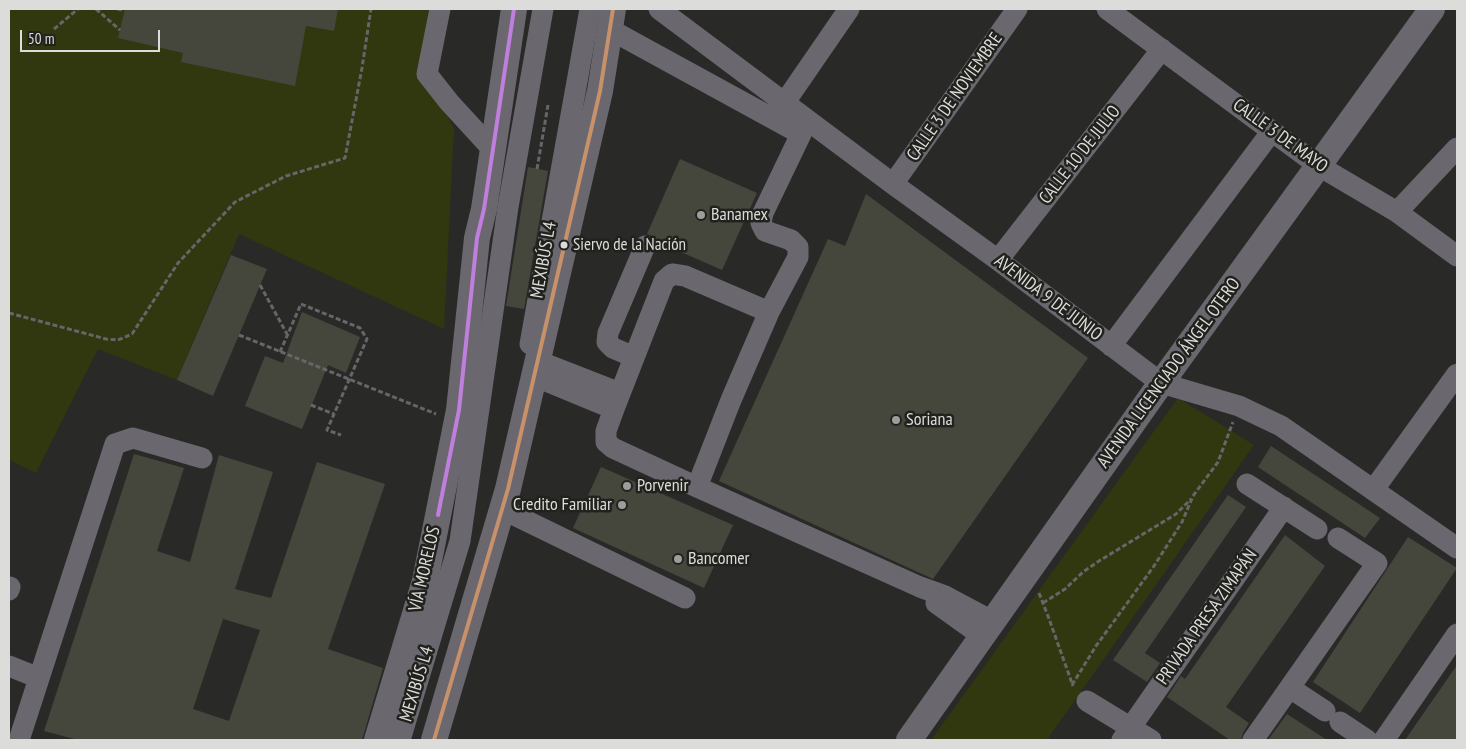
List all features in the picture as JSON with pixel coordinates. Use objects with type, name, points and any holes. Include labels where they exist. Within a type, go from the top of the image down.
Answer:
[{"type":"main road","name":"VÍA MORELOS","points":[[377,740],[424,581],[456,422],[477,238],[484,209],[514,9]]},
{"type":"main road","name":"AVENIDA LICENCIADO ÁNGEL OTERO","points":[[909,740],[1161,384],[1432,9]]},
{"type":"main road","points":[[434,740],[502,509],[600,91],[612,19]]},
{"type":"street","points":[[440,9],[427,74],[449,102],[493,150]]},
{"type":"street","name":"MEXIBÚS L4","points":[[400,740],[460,541],[506,216],[543,9]]},
{"type":"street","name":"MEXIBÚS L4","points":[[423,740],[490,514],[525,370],[590,9]]},
{"type":"street","points":[[785,102],[849,9]]},
{"type":"street","name":"CALLE 3 DE NOVIEMBRE","points":[[893,184],[1017,9]]},
{"type":"street","name":"CALLE 3 DE MAYO","points":[[1107,9],[1319,166],[1397,212],[1457,256]]},
{"type":"street","name":"AVENIDA 9 DE JUNIO","points":[[666,11],[893,184],[998,260],[1161,384],[1239,406],[1281,426],[1457,548]]},
{"type":"street","points":[[612,19],[801,134],[763,213],[761,223],[765,231],[791,240],[798,247],[798,257],[768,312],[696,487]]},
{"type":"street","name":"CALLE 10 DE JULIO","points":[[998,260],[1162,49]]},
{"type":"street","points":[[1111,346],[1272,131]]},
{"type":"street","points":[[1397,212],[1457,148]]},
{"type":"street","points":[[634,357],[613,348],[607,342],[608,333],[644,246]]},
{"type":"street","points":[[768,312],[685,276],[672,274],[664,281],[634,357],[606,431],[606,442],[612,448],[696,487],[920,587],[945,596],[987,629]]},
{"type":"street","points":[[536,368],[617,401]]},
{"type":"street","points":[[1374,490],[1457,374]]},
{"type":"street","points":[[19,740],[115,444],[133,438],[202,458]]},
{"type":"street","points":[[1247,484],[1317,528]]},
{"type":"street","name":"PRIVADA PRESA ZIMAPÁN","points":[[1127,734],[1284,507]]},
{"type":"street","points":[[502,509],[685,598]]},
{"type":"street","points":[[1253,740],[1377,563],[1338,538]]},
{"type":"street","points":[[1384,740],[1457,634]]},
{"type":"street","points":[[9,666],[39,678]]},
{"type":"street","points":[[1290,688],[1366,740]]},
{"type":"street","points":[[1087,700],[1127,734],[1151,740]]},
{"type":"path","points":[[54,29],[78,9]]},
{"type":"path","points":[[96,9],[120,30]]},
{"type":"path","points":[[117,9],[124,10]]},
{"type":"path","points":[[9,313],[106,340],[118,340],[132,334],[178,263],[235,202],[286,176],[345,158],[371,9]]},
{"type":"path","points":[[537,169],[548,104]]},
{"type":"path","points":[[260,285],[287,334]]},
{"type":"path","points":[[280,352],[301,304],[360,328],[367,339],[327,430],[341,435]]},
{"type":"path","points":[[239,335],[456,422]]},
{"type":"path","points":[[311,406],[334,414]]},
{"type":"path","points":[[1043,603],[1065,589],[1099,561],[1176,514],[1193,496],[1218,462],[1239,406]]},
{"type":"path","points":[[1072,685],[1096,646],[1154,566],[1182,522],[1193,496]]},
{"type":"path","points":[[1029,570],[1043,603],[1072,685],[1087,700]]},
{"type":"green space","points":[[9,9],[440,9],[427,73],[454,129],[444,329],[239,234],[177,380],[98,349],[36,473],[9,460]]},
{"type":"green space","points":[[1178,398],[1254,445],[1047,740],[931,740]]},
{"type":"building","points":[[125,9],[338,9],[334,31],[306,26],[295,86],[181,62],[183,53],[118,38]]},
{"type":"building","name":"Banamex","points":[[680,159],[757,193],[722,270],[656,241],[647,234]]},
{"type":"building","points":[[528,167],[548,171],[524,309],[506,306]]},
{"type":"building","name":"Soriana","points":[[866,194],[1088,358],[933,579],[719,481],[828,239],[845,246]]},
{"type":"building","points":[[231,255],[267,269],[213,396],[177,380]]},
{"type":"building","points":[[302,312],[360,337],[346,373],[328,365],[302,429],[245,406],[265,356],[283,363]]},
{"type":"building","points":[[1271,446],[1380,518],[1365,538],[1258,467]]},
{"type":"building","points":[[134,454],[184,468],[157,551],[190,562],[219,455],[273,472],[235,589],[271,598],[317,462],[385,484],[328,649],[383,668],[362,740],[78,740],[44,731]],"holes":[[[223,619],[260,630],[229,721],[193,709]]]},
{"type":"building","name":"Bancomer","points":[[601,467],[733,525],[704,588],[573,528]]},
{"type":"building","points":[[1228,495],[1246,507],[1145,653],[1160,663],[1147,682],[1113,660]]},
{"type":"building","points":[[1285,535],[1325,566],[1226,707],[1249,723],[1241,740],[1230,740],[1167,697],[1181,676],[1185,679]]},
{"type":"building","points":[[1408,537],[1457,568],[1360,713],[1313,682]]},
{"type":"building","points":[[1457,665],[1457,740],[1405,740]]},
{"type":"building","points":[[1287,714],[1327,740],[1268,740]]},
{"type":"transit line","points":[[438,515],[459,410],[477,238],[484,209],[514,9]]},
{"type":"transit line","points":[[434,740],[508,489],[600,91],[613,9]]},
{"type":"place","name":"Banamex","points":[[701,215]]},
{"type":"place","name":"Siervo de la Nación","points":[[564,245]]},
{"type":"place","name":"Soriana","points":[[896,420]]},
{"type":"place","name":"Porvenir","points":[[627,486]]},
{"type":"place","name":"Credito Familiar","points":[[622,505]]},
{"type":"place","name":"Bancomer","points":[[678,559]]}]
